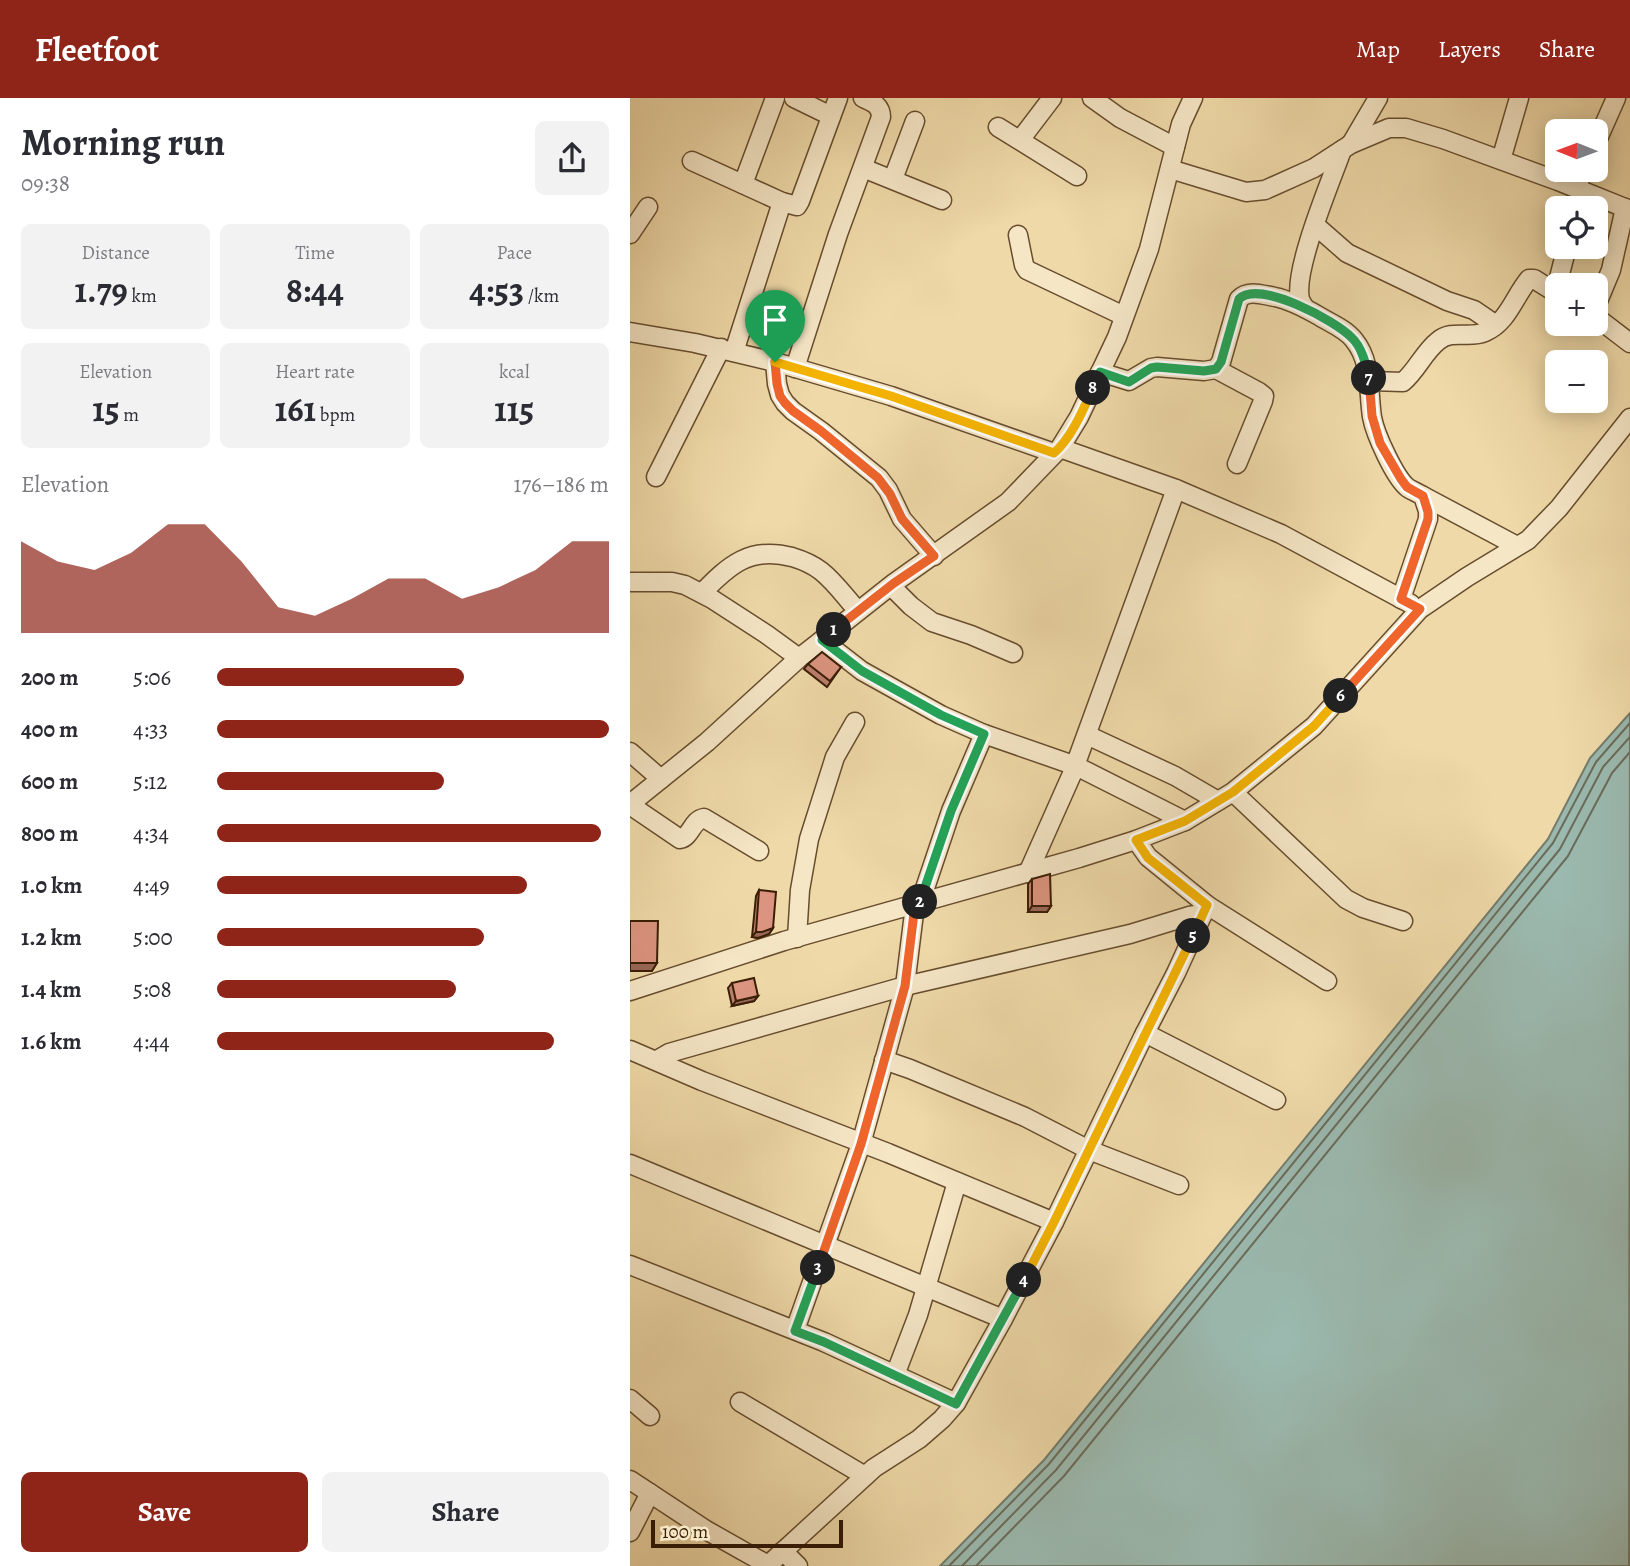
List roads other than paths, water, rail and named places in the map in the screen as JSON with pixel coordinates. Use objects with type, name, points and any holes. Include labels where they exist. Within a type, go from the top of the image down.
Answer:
[{"type":"street","points":[[743,184],[775,98]]},
{"type":"street","points":[[794,98],[831,116]]},
{"type":"street","points":[[692,161],[795,206],[799,204],[838,98]]},
{"type":"street","points":[[794,368],[838,234],[881,117],[879,107],[863,98]]},
{"type":"street","points":[[1020,140],[1052,98]]},
{"type":"street","points":[[1092,98],[1120,118],[1175,147]]},
{"type":"street","points":[[759,851],[704,818],[699,819],[686,838],[680,839],[630,805],[707,742],[799,658],[891,586],[1008,502],[1057,450],[1079,417],[1125,316],[1149,249],[1181,124],[1193,98]]},
{"type":"street","points":[[1305,309],[1300,299],[1301,268],[1315,225],[1346,147],[1378,98]]},
{"type":"street","points":[[1501,160],[1519,98]]},
{"type":"street","points":[[1607,119],[1616,98]]},
{"type":"street","points":[[892,179],[915,121]]},
{"type":"street","points":[[999,127],[1077,176]]},
{"type":"street","points":[[1170,169],[1246,192],[1265,190],[1314,168],[1346,147],[1389,128],[1405,128],[1501,160],[1581,196]]},
{"type":"street","points":[[863,168],[942,200]]},
{"type":"street","points":[[656,477],[728,350],[782,202]]},
{"type":"street","points":[[1608,204],[1627,209],[1608,277]]},
{"type":"street","points":[[630,234],[648,207]]},
{"type":"street","points":[[1315,225],[1347,253],[1447,301],[1474,310],[1496,325]]},
{"type":"street","points":[[1018,235],[1027,270],[1125,316]]},
{"type":"street","points":[[1370,382],[1403,382],[1430,348],[1443,337],[1479,334],[1496,325],[1506,315],[1529,279],[1535,279],[1545,286]]},
{"type":"street","points":[[1216,369],[1221,362],[1237,305],[1243,295],[1256,294],[1283,299],[1337,327],[1354,339],[1364,360],[1370,382],[1372,416],[1380,443],[1407,487],[1517,546]]},
{"type":"street","points":[[1608,326],[1630,343]]},
{"type":"street","points":[[630,332],[728,350],[775,362],[891,396],[1176,489],[1281,534],[1420,609]]},
{"type":"street","points":[[775,362],[777,384],[785,403],[878,478],[890,494],[902,519],[934,556]]},
{"type":"street","points":[[1100,372],[1129,382],[1157,367],[1204,371],[1216,369],[1259,392],[1264,396],[1263,401],[1237,464]]},
{"type":"street","points":[[630,991],[797,938],[1136,840],[1185,821],[1225,797],[1314,726],[1420,609],[1528,540],[1559,508],[1630,418]]},
{"type":"street","points":[[1028,873],[1076,766],[1176,489]]},
{"type":"street","points":[[1401,599],[1428,519],[1423,496]]},
{"type":"street","points":[[702,593],[738,561],[751,555],[768,553],[800,559],[821,572],[858,611]]},
{"type":"street","points":[[630,582],[672,582],[685,585],[702,593],[799,658]]},
{"type":"street","points":[[891,586],[932,622],[1013,653]]},
{"type":"street","points":[[822,640],[862,671],[941,715],[984,734],[1076,766],[1185,821]]},
{"type":"street","points":[[797,938],[800,890],[809,838],[835,757],[855,722]]},
{"type":"street","points":[[795,1331],[861,1144],[905,986],[917,904],[951,811],[984,734]]},
{"type":"street","points":[[1087,735],[1225,797],[1346,899],[1363,908],[1403,920]]},
{"type":"street","points":[[630,752],[661,779]]},
{"type":"street","points":[[1136,840],[1148,858],[1205,910],[1327,981]]},
{"type":"street","points":[[657,1060],[669,1053],[905,986],[1130,934],[1205,910]]},
{"type":"street","points":[[630,1480],[706,1530],[767,1565],[874,1468],[919,1439],[942,1419],[956,1404],[1054,1222],[1205,910]]},
{"type":"street","points":[[1145,1033],[1276,1100]]},
{"type":"street","points":[[630,1049],[702,1081],[888,1153],[1054,1222]]},
{"type":"street","points":[[884,1060],[1025,1117],[1089,1150],[1180,1185]]},
{"type":"street","points":[[630,1164],[1003,1319]]},
{"type":"street","points":[[895,1375],[918,1315],[957,1182]]},
{"type":"street","points":[[630,1265],[824,1342],[956,1404]]},
{"type":"street","points":[[630,1399],[650,1416]]},
{"type":"street","points":[[740,1402],[865,1476]]},
{"type":"street","points":[[630,1532],[650,1493]]},
{"type":"street","points":[[783,1551],[798,1566]]},
{"type":"water","points":[[1630,713],[1629,1566],[940,1566],[1044,1460],[1548,839],[1590,758]]}]
